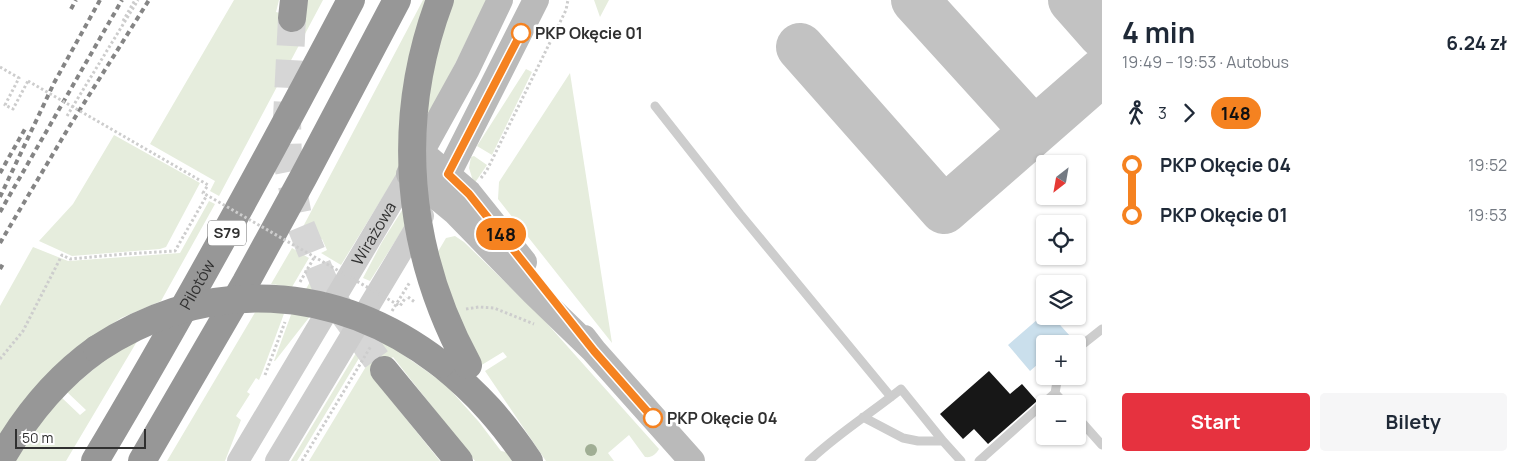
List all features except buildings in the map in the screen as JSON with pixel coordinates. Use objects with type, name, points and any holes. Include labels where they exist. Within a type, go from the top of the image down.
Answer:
[{"type":"highway","name":"Pilotów","points":[[95,461],[201,279],[280,136],[351,0]]},
{"type":"highway","name":"S79","points":[[142,461],[246,282],[309,167],[396,0]]},
{"type":"highway","points":[[440,0],[422,58],[416,95],[412,145],[413,183],[419,231],[432,282],[452,332],[503,425]]},
{"type":"highway","points":[[0,461],[19,429],[40,400],[71,369],[97,349],[149,320],[191,306],[237,299],[276,299],[317,304],[366,319],[402,337],[441,364],[482,400],[529,461]]},
{"type":"highway","points":[[384,370],[459,461]]},
{"type":"main road","name":"Wirażowa","points":[[415,163],[467,69],[500,0]]},
{"type":"main road","name":"Wirażowa","points":[[442,184],[536,0]]},
{"type":"main road","points":[[415,163],[442,184],[454,212],[534,294],[594,351],[692,461]]},
{"type":"street","name":"Wirażowa","points":[[238,461],[415,163]]},
{"type":"street","name":"Wirażowa","points":[[276,461],[442,184]]},
{"type":"lane","points":[[656,106],[740,214],[891,397]]},
{"type":"lane","points":[[1086,342],[1102,329]]},
{"type":"lane","points":[[978,461],[1055,393],[1056,385]]},
{"type":"lane","points":[[809,461],[847,428],[901,389],[961,461]]},
{"type":"lane","points":[[863,417],[903,438],[918,441],[943,440]]},
{"type":"lane","points":[[1086,427],[1102,445]]},
{"type":"path","points":[[137,0],[66,116],[72,106],[137,0]]},
{"type":"path","points":[[478,181],[487,170],[566,10],[568,0]]},
{"type":"path","points":[[0,67],[19,78],[5,105],[13,109],[28,81],[208,185],[203,193],[400,306],[407,297],[421,305]]},
{"type":"path","points":[[0,359],[23,331],[62,256],[70,259],[175,251],[207,195]]},
{"type":"path","points":[[294,290],[315,256]]},
{"type":"path","points":[[461,309],[494,308],[536,325]]},
{"type":"path","points":[[265,375],[287,314]]},
{"type":"green space","points":[[234,0],[279,0],[276,12],[304,19],[308,0],[323,0],[219,196],[210,191],[215,181],[150,144]]},
{"type":"green space","points":[[423,0],[427,0],[400,169],[341,265],[321,253],[327,250],[322,239],[307,245],[296,240]]},
{"type":"green space","points":[[452,0],[487,0],[428,118],[428,88]]},
{"type":"green space","points":[[594,0],[609,0],[600,17]]},
{"type":"green space","points":[[526,69],[532,72],[492,155],[477,146]]},
{"type":"green space","points":[[570,73],[612,343],[498,199],[499,182]]},
{"type":"green space","points":[[114,135],[200,183],[166,247],[72,256],[39,241],[73,204]]},
{"type":"green space","points":[[474,156],[487,165],[474,184],[469,168],[471,157]]},
{"type":"green space","points":[[209,201],[215,204],[161,301],[121,318],[69,353],[34,390],[0,439],[0,306],[33,247],[68,261],[180,253]]},
{"type":"green space","points":[[406,204],[408,221],[370,281],[363,278],[382,242]]},
{"type":"green space","points":[[455,236],[464,242],[543,319],[659,449],[655,454],[645,457],[629,435],[608,453],[614,461],[546,461],[485,371],[507,357],[503,352],[480,366],[460,325],[436,255],[446,238]]},
{"type":"green space","points":[[292,248],[309,258],[292,287],[271,284]]},
{"type":"green space","points":[[320,264],[336,274],[324,292],[306,289]]},
{"type":"green space","points":[[257,309],[285,311],[259,380],[256,378],[247,392],[250,394],[236,416],[241,420],[225,461],[167,461]]},
{"type":"green space","points":[[292,312],[311,315],[274,361]]},
{"type":"green space","points":[[368,333],[373,335],[297,461],[291,461]]},
{"type":"green space","points":[[139,338],[66,461],[13,461],[60,396],[80,415],[86,410],[67,392],[102,362]]},
{"type":"green space","points":[[382,340],[445,384],[479,422],[501,451],[506,452],[512,461],[475,461],[393,357],[371,375],[440,461],[309,461]]},
{"type":"water","points":[[1036,321],[1036,325],[1060,325],[1069,335],[1036,335],[1036,366],[1030,371],[1008,345]]},
{"type":"taxiway","points":[[915,0],[1034,131]]},
{"type":"taxiway","points":[[1072,0],[1102,34]]},
{"type":"taxiway","points":[[800,47],[944,210],[1102,72]]},
{"type":"tunnel","points":[[292,18],[287,118],[288,165],[299,221],[328,292],[384,370]]},
{"type":"railway","points":[[71,9],[76,0]]},
{"type":"railway","points":[[0,197],[54,83],[100,0]]},
{"type":"railway","points":[[0,212],[122,0]]},
{"type":"railway","points":[[0,243],[69,127],[149,0]]},
{"type":"railway","points":[[0,173],[25,129]]},
{"type":"railway","points":[[0,269],[4,262]]},
{"type":"bus line","name":"148","points":[[521,33],[448,174],[469,194],[594,351],[653,418]]},
{"type":"place","name":"PKP Okęcie 01","points":[[521,33]]},
{"type":"place","name":"PKP Okęcie 04","points":[[653,418]]}]
